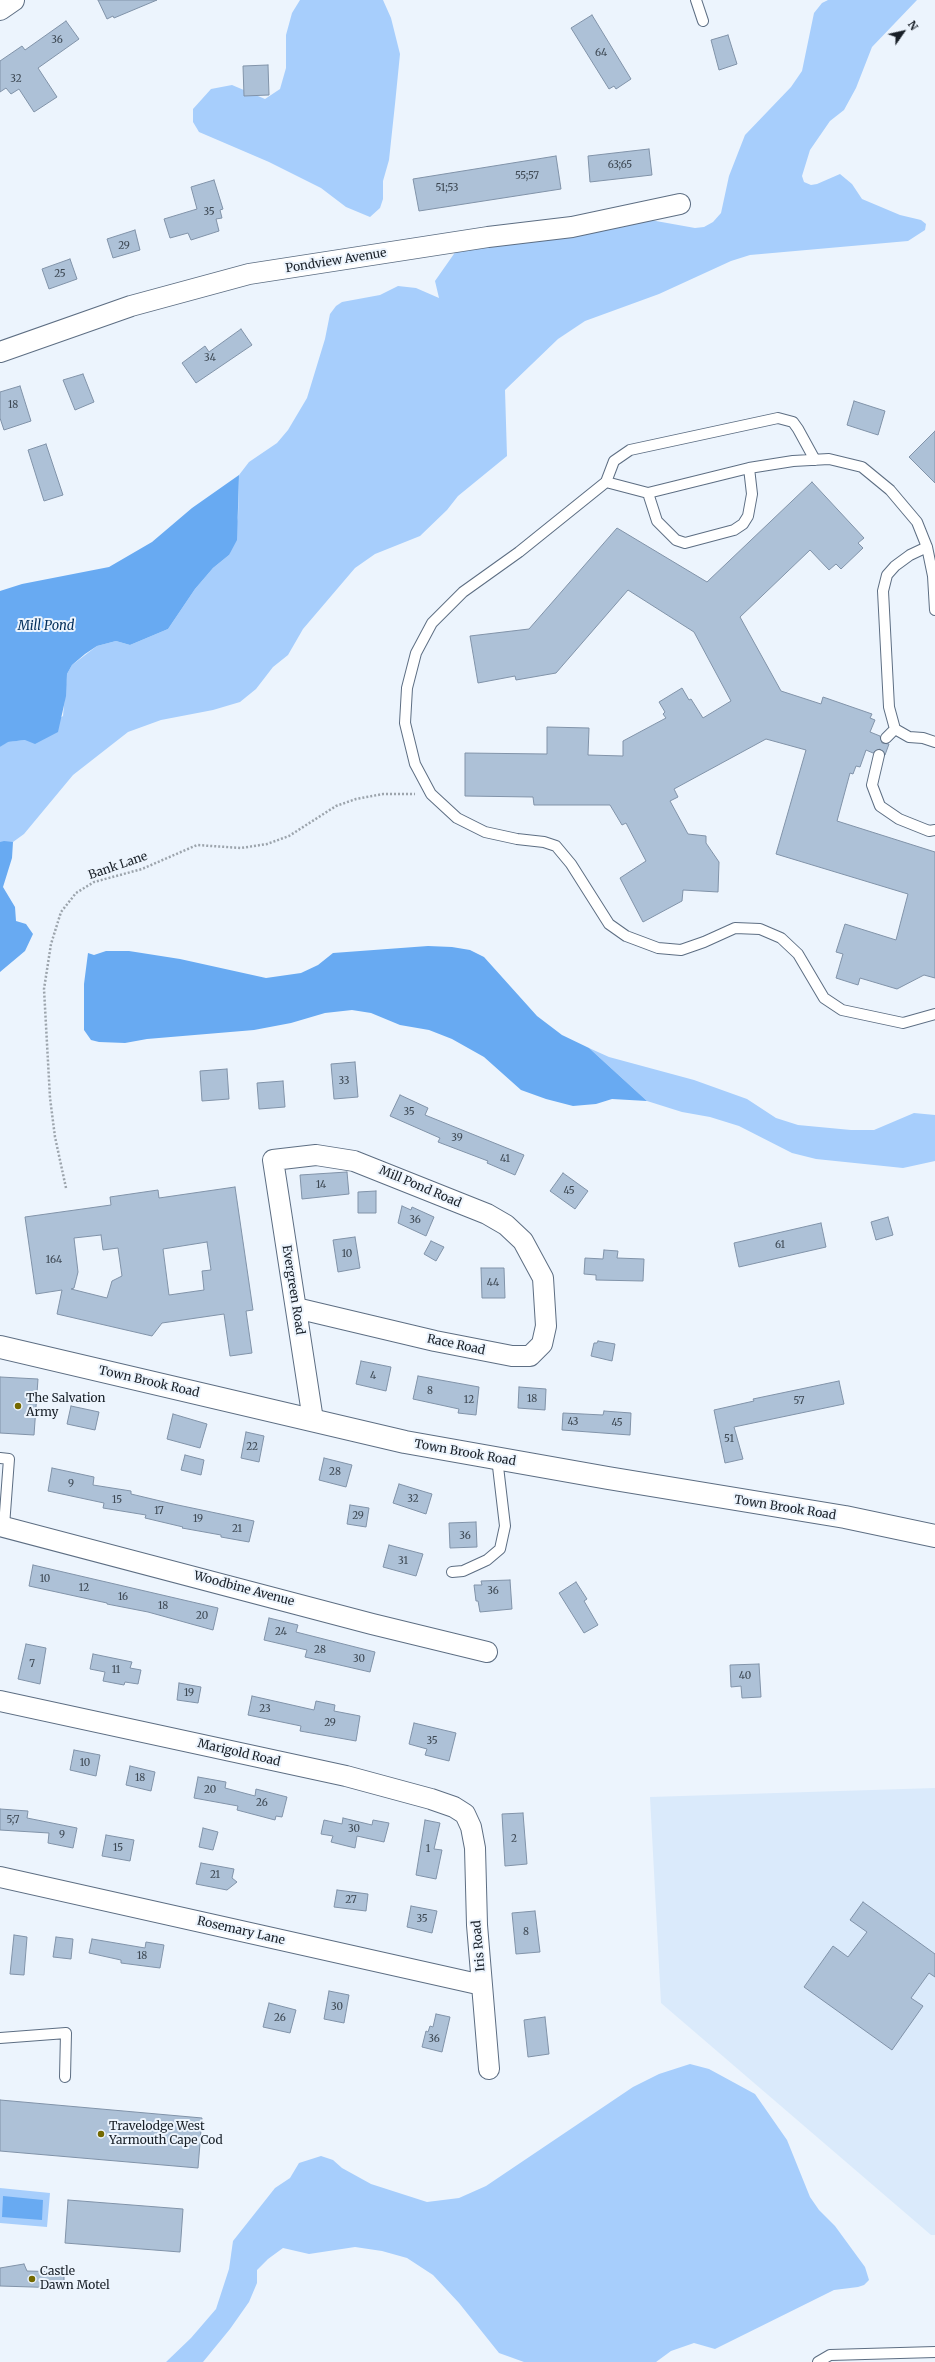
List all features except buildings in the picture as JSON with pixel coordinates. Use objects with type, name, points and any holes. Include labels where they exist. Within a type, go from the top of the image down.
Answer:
[{"type":"main road","points":[[0,9],[13,0]]},
{"type":"main road","name":"Town Brook Road","points":[[0,1347],[405,1442],[845,1517],[935,1536]]},
{"type":"street","name":"Pondview Avenue","points":[[0,352],[131,306],[249,274],[488,237],[572,227],[680,204]]},
{"type":"street","name":"Mill Pond Road","points":[[273,1160],[316,1155],[354,1161],[487,1214],[506,1225],[523,1240],[540,1272]]},
{"type":"street","name":"Evergreen Road","points":[[273,1160],[313,1420]]},
{"type":"street","name":"Race Road","points":[[296,1308],[451,1344],[512,1356],[530,1356],[542,1344],[546,1326],[546,1300],[540,1272]]},
{"type":"street","name":"Woodbine Avenue","points":[[2,1526],[372,1624],[487,1652]]},
{"type":"street","name":"Marigold Road","points":[[0,1701],[346,1776],[454,1807],[465,1814],[469,1823]]},
{"type":"street","name":"Iris Road","points":[[469,1823],[475,1848],[477,1925],[489,2069]]},
{"type":"street","name":"Rosemary Lane","points":[[0,1877],[482,1985]]},
{"type":"lane","points":[[696,0],[703,21]]},
{"type":"lane","points":[[815,460],[798,428],[793,422],[778,418],[630,450],[614,461],[606,482],[519,552],[463,592],[432,623],[416,653],[407,688],[405,723],[415,764],[431,794],[457,818],[485,832],[517,839],[544,842],[556,846],[571,864],[609,924],[626,936],[658,948],[681,950],[704,942],[735,928],[760,929],[781,938],[798,954],[824,998],[842,1010],[903,1023],[935,1014]]},
{"type":"lane","points":[[606,482],[648,493],[749,468],[815,460],[829,459],[862,468],[890,490],[917,522],[927,547],[933,576],[935,610]]},
{"type":"lane","points":[[648,493],[657,521],[671,536],[685,543],[734,530],[743,524],[748,516],[752,494],[749,468]]},
{"type":"lane","points":[[927,547],[910,555],[895,566],[887,575],[883,592],[889,706],[895,729],[909,737],[923,738],[935,742]]},
{"type":"lane","points":[[886,738],[895,729]]},
{"type":"lane","points":[[879,755],[872,785],[880,806],[899,819],[929,831],[935,830]]},
{"type":"lane","points":[[452,1572],[463,1571],[487,1560],[500,1550],[505,1526],[497,1458]]},
{"type":"lane","points":[[2,1526],[5,1459]]},
{"type":"lane","points":[[0,2038],[66,2033],[65,2077]]},
{"type":"lane","points":[[818,2362],[830,2355],[935,2352]]},
{"type":"path","name":"Bank Lane","points":[[66,1188],[55,1137],[50,1098],[44,989],[51,944],[61,912],[76,893],[94,882],[142,869],[197,845],[241,848],[267,844],[289,836],[336,806],[356,799],[383,794],[431,794]]},
{"type":"shaded area","points":[[300,0],[383,0],[391,18],[400,54],[395,104],[389,160],[383,181],[383,199],[380,208],[370,217],[346,207],[321,188],[269,162],[199,132],[193,122],[193,109],[211,89],[232,85],[265,99],[280,89],[286,68],[286,35],[292,13]]},
{"type":"shaded area","points":[[828,0],[917,0],[872,47],[856,88],[844,110],[830,121],[810,150],[802,176],[804,182],[811,185],[817,184],[840,174],[852,184],[862,199],[900,215],[921,220],[926,224],[925,230],[908,241],[750,255],[731,261],[659,294],[585,321],[558,339],[505,390],[507,456],[458,496],[447,510],[420,536],[375,554],[355,568],[303,629],[288,655],[273,667],[256,689],[240,702],[213,710],[161,720],[128,732],[73,775],[24,834],[13,842],[0,842],[0,747],[7,742],[25,740],[63,716],[67,674],[72,665],[97,646],[116,641],[130,645],[168,629],[195,589],[213,568],[229,555],[238,517],[239,475],[249,462],[277,443],[288,430],[307,398],[325,339],[330,314],[336,306],[342,302],[380,295],[398,286],[416,288],[439,298],[435,281],[456,251],[628,216],[695,228],[704,227],[713,222],[721,213],[729,176],[745,135],[791,87],[802,71],[814,13],[822,3]]},
{"type":"shaded area","points":[[589,1048],[609,1057],[694,1080],[747,1099],[776,1118],[798,1125],[851,1130],[874,1130],[914,1113],[935,1115],[935,1161],[903,1168],[816,1159],[792,1153],[739,1126],[710,1117],[682,1112],[647,1101]]},
{"type":"shaded area","points":[[935,1788],[935,2235],[931,2235],[661,2003],[650,1797]]},
{"type":"shaded area","points":[[690,2064],[709,2069],[755,2094],[787,2140],[810,2197],[819,2210],[835,2226],[865,2267],[869,2280],[864,2285],[834,2290],[715,2349],[694,2343],[671,2351],[656,2362],[524,2362],[499,2353],[459,2303],[433,2275],[407,2258],[382,2251],[355,2247],[309,2254],[283,2248],[268,2259],[257,2270],[257,2283],[249,2302],[230,2329],[203,2362],[166,2362],[191,2338],[216,2309],[229,2269],[233,2241],[275,2188],[290,2178],[299,2163],[321,2156],[333,2160],[342,2168],[371,2184],[427,2202],[459,2198],[486,2186],[633,2087],[659,2074]]},
{"type":"shaded area","points":[[0,2188],[50,2193],[47,2227],[0,2223]]},
{"type":"water","name":"Mill Pond","points":[[239,475],[237,540],[229,555],[213,568],[195,589],[168,629],[130,645],[116,641],[97,646],[85,654],[72,665],[67,674],[66,696],[58,732],[35,744],[25,740],[8,742],[0,747],[0,591],[22,584],[109,567],[152,542],[192,508]]},
{"type":"water","points":[[0,842],[13,842],[12,858],[3,887],[15,907],[16,921],[26,924],[33,934],[25,951],[0,972]]},
{"type":"water","points":[[428,946],[452,947],[470,950],[484,957],[537,1016],[562,1035],[589,1048],[647,1101],[612,1099],[596,1104],[573,1106],[546,1099],[521,1090],[484,1057],[452,1039],[429,1030],[400,1025],[371,1013],[352,1010],[325,1013],[291,1023],[254,1030],[147,1039],[125,1043],[99,1042],[91,1040],[84,1030],[84,984],[88,953],[94,955],[106,951],[129,951],[180,959],[266,978],[301,973],[318,965],[333,953]]},
{"type":"water","points":[[3,2196],[43,2200],[42,2220],[2,2217]]},
{"type":"place","name":"The Salvation Army","points":[[18,1406]]},
{"type":"place","name":"Travelodge West Yarmouth Cape Cod","points":[[101,2134]]},
{"type":"place","name":"Castle Dawn Motel","points":[[32,2279]]}]
